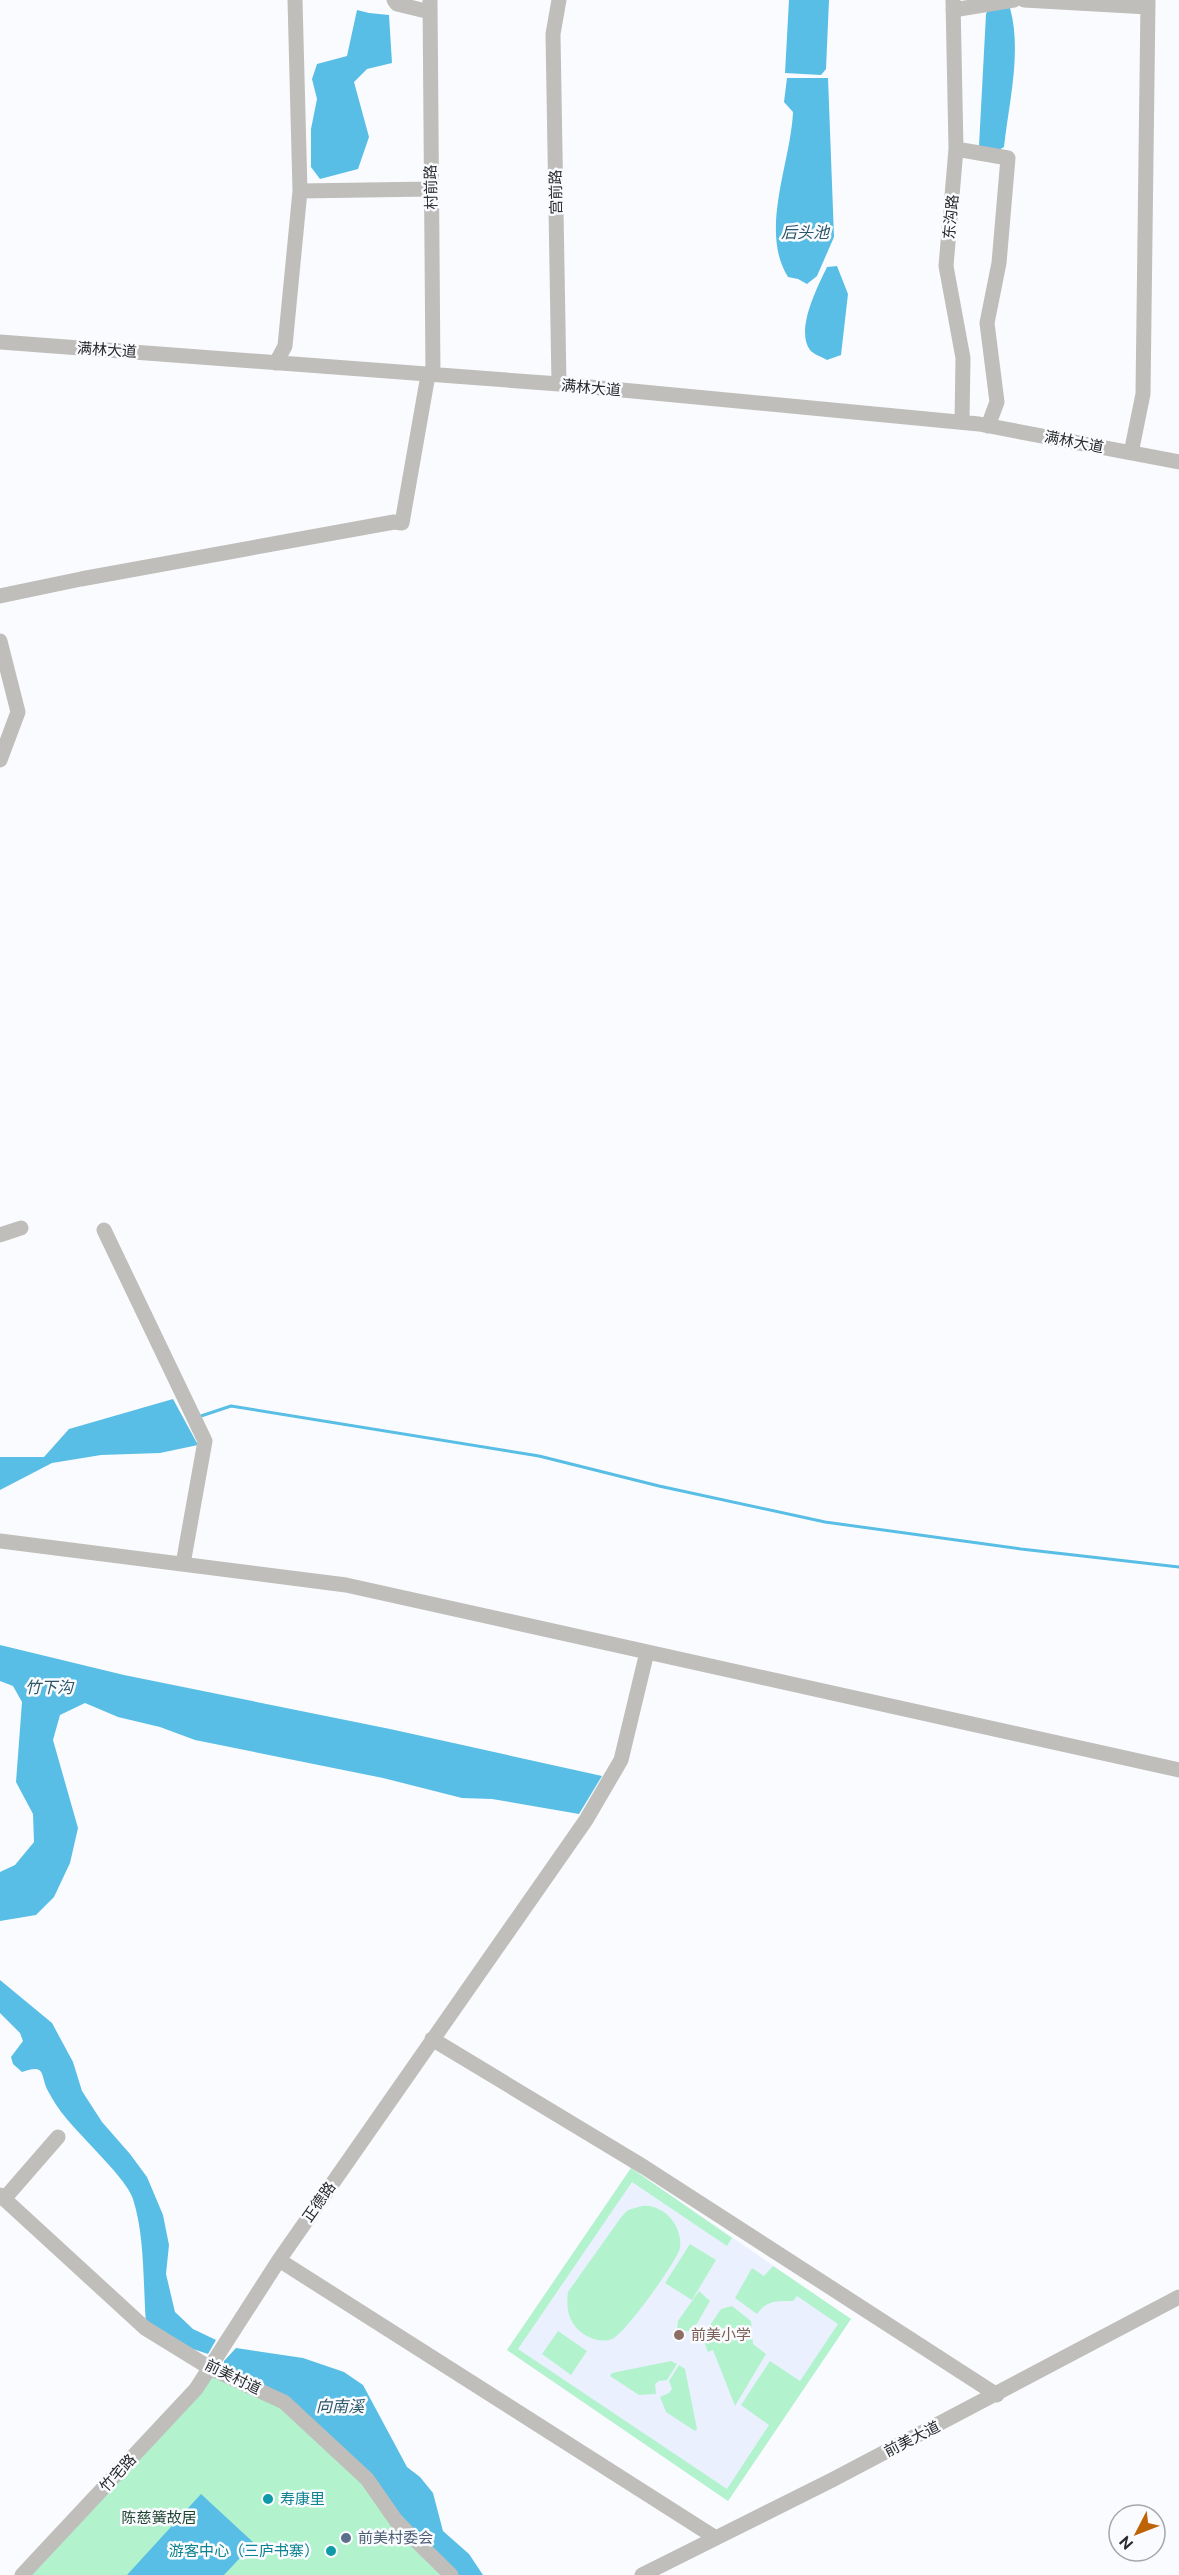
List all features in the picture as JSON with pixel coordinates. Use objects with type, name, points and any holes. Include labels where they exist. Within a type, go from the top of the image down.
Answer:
[{"type":"street","points":[[276,363],[285,346],[300,191],[295,0]]},
{"type":"street","points":[[394,0],[397,4],[430,6]]},
{"type":"street","name":"宫前路","points":[[558,384],[553,34],[559,0]]},
{"type":"street","points":[[953,5],[1014,0]]},
{"type":"street","points":[[1024,0],[1148,3],[1143,394],[1131,453]]},
{"type":"street","name":"东沟路","points":[[953,5],[956,149],[946,266],[963,358],[962,422]]},
{"type":"street","name":"村前路","points":[[0,596],[88,577],[394,522],[402,523],[431,375],[430,6]]},
{"type":"street","points":[[956,149],[1008,158],[999,263],[987,323],[997,402],[988,426]]},
{"type":"street","points":[[300,191],[431,189]]},
{"type":"street","name":"满林大道","points":[[0,342],[558,384],[962,422],[1179,462]]},
{"type":"street","points":[[0,641],[18,712],[1,757]]},
{"type":"street","points":[[0,1235],[21,1228]]},
{"type":"street","points":[[104,1230],[205,1441],[183,1564]]},
{"type":"street","points":[[0,1541],[346,1585],[1179,1770]]},
{"type":"street","name":"正德路","points":[[210,2368],[279,2260],[586,1820],[621,1760],[647,1652]]},
{"type":"street","points":[[432,2039],[644,2167],[997,2395]]},
{"type":"street","points":[[2,2197],[58,2137]]},
{"type":"street","name":"前美村道","points":[[2,2197],[145,2328],[210,2368],[284,2402],[367,2479],[397,2522],[451,2575]]},
{"type":"street","points":[[279,2260],[716,2538]]},
{"type":"street","name":"前美大道","points":[[642,2575],[997,2395],[1179,2297]]},
{"type":"street","name":"竹宅路","points":[[22,2575],[196,2389],[210,2368]]},
{"type":"shaded area","name":"前美小学","points":[[631,2168],[851,2319],[728,2501],[507,2350]]},
{"type":"green space","points":[[631,2168],[732,2238],[727,2246],[632,2182],[518,2349],[727,2489],[769,2425],[741,2405],[770,2361],[800,2381],[838,2324],[797,2296],[793,2301],[777,2301],[769,2304],[757,2314],[735,2298],[752,2268],[764,2276],[773,2266],[851,2319],[728,2501],[507,2350]]},
{"type":"green space","points":[[642,2206],[658,2209],[670,2218],[678,2232],[680,2248],[650,2297],[619,2334],[608,2340],[593,2339],[577,2329],[571,2319],[567,2304],[568,2292],[622,2216],[628,2210]]},
{"type":"green space","points":[[690,2244],[716,2260],[692,2300],[665,2283]]},
{"type":"green space","points":[[699,2291],[710,2301],[692,2332],[677,2330],[678,2321]]},
{"type":"green space","points":[[732,2306],[751,2321],[753,2344],[766,2354],[735,2406],[713,2350],[708,2352],[702,2337],[721,2309]]},
{"type":"green space","points":[[558,2331],[587,2351],[571,2375],[542,2354]]},
{"type":"green space","points":[[671,2361],[677,2364],[667,2380],[655,2384],[656,2394],[639,2395],[610,2376],[612,2373]]},
{"type":"green space","points":[[679,2365],[685,2369],[697,2429],[695,2431],[666,2412],[660,2397],[672,2389],[669,2381]]},
{"type":"green space","name":"陈慈簧故居","points":[[201,2373],[234,2383],[286,2408],[362,2482],[444,2575],[14,2575]]},
{"type":"water","points":[[789,0],[829,0],[826,69],[821,75],[785,73]]},
{"type":"water","points":[[1010,8],[1015,59],[1004,147],[997,151],[979,146],[986,14],[988,10]]},
{"type":"water","points":[[357,10],[389,15],[392,63],[367,69],[354,82],[369,137],[358,169],[320,179],[311,167],[311,129],[317,99],[312,79],[317,64],[347,56]]},
{"type":"water","name":"后头池","points":[[787,78],[828,78],[834,237],[817,276],[807,284],[788,277],[780,259],[776,239],[776,218],[793,112],[784,102]]},
{"type":"water","points":[[837,266],[848,294],[841,355],[827,360],[810,350],[806,341],[806,320],[827,267]]},
{"type":"water","points":[[173,1399],[198,1445],[160,1453],[101,1455],[52,1463],[0,1490],[0,1457],[44,1457],[69,1429]]},
{"type":"water","name":"竹下沟","points":[[0,1645],[124,1675],[390,1729],[602,1776],[579,1814],[492,1799],[462,1798],[383,1778],[195,1740],[160,1727],[118,1717],[85,1703],[60,1715],[53,1740],[78,1828],[70,1863],[54,1897],[36,1915],[0,1921],[0,1872],[15,1865],[34,1842],[33,1814],[16,1782],[22,1702],[13,1686],[0,1681]]},
{"type":"water","points":[[0,1980],[52,2023],[73,2062],[82,2091],[102,2122],[147,2177],[163,2215],[169,2245],[166,2274],[175,2312],[193,2329],[216,2340],[208,2354],[190,2348],[146,2323],[142,2244],[133,2199],[113,2170],[61,2112],[48,2091],[41,2072],[35,2069],[22,2072],[13,2064],[11,2057],[23,2041],[20,2033],[0,2013]]},
{"type":"water","name":"向南溪","points":[[236,2348],[303,2358],[344,2372],[363,2385],[407,2467],[420,2477],[433,2493],[443,2531],[469,2554],[483,2575],[458,2575],[288,2397],[224,2365],[224,2361]]},
{"type":"water","points":[[201,2494],[254,2543],[224,2575],[127,2575]]},
{"type":"waterway","points":[[198,1417],[231,1406],[539,1456],[659,1486],[825,1522],[1021,1549],[1179,1567]]},
{"type":"place","name":"前美小学","points":[[679,2335]]},
{"type":"place","name":"寿康里","points":[[268,2499]]},
{"type":"place","name":"前美村委会","points":[[346,2538]]},
{"type":"place","name":"游客中心（三庐书寨）","points":[[331,2551]]}]
